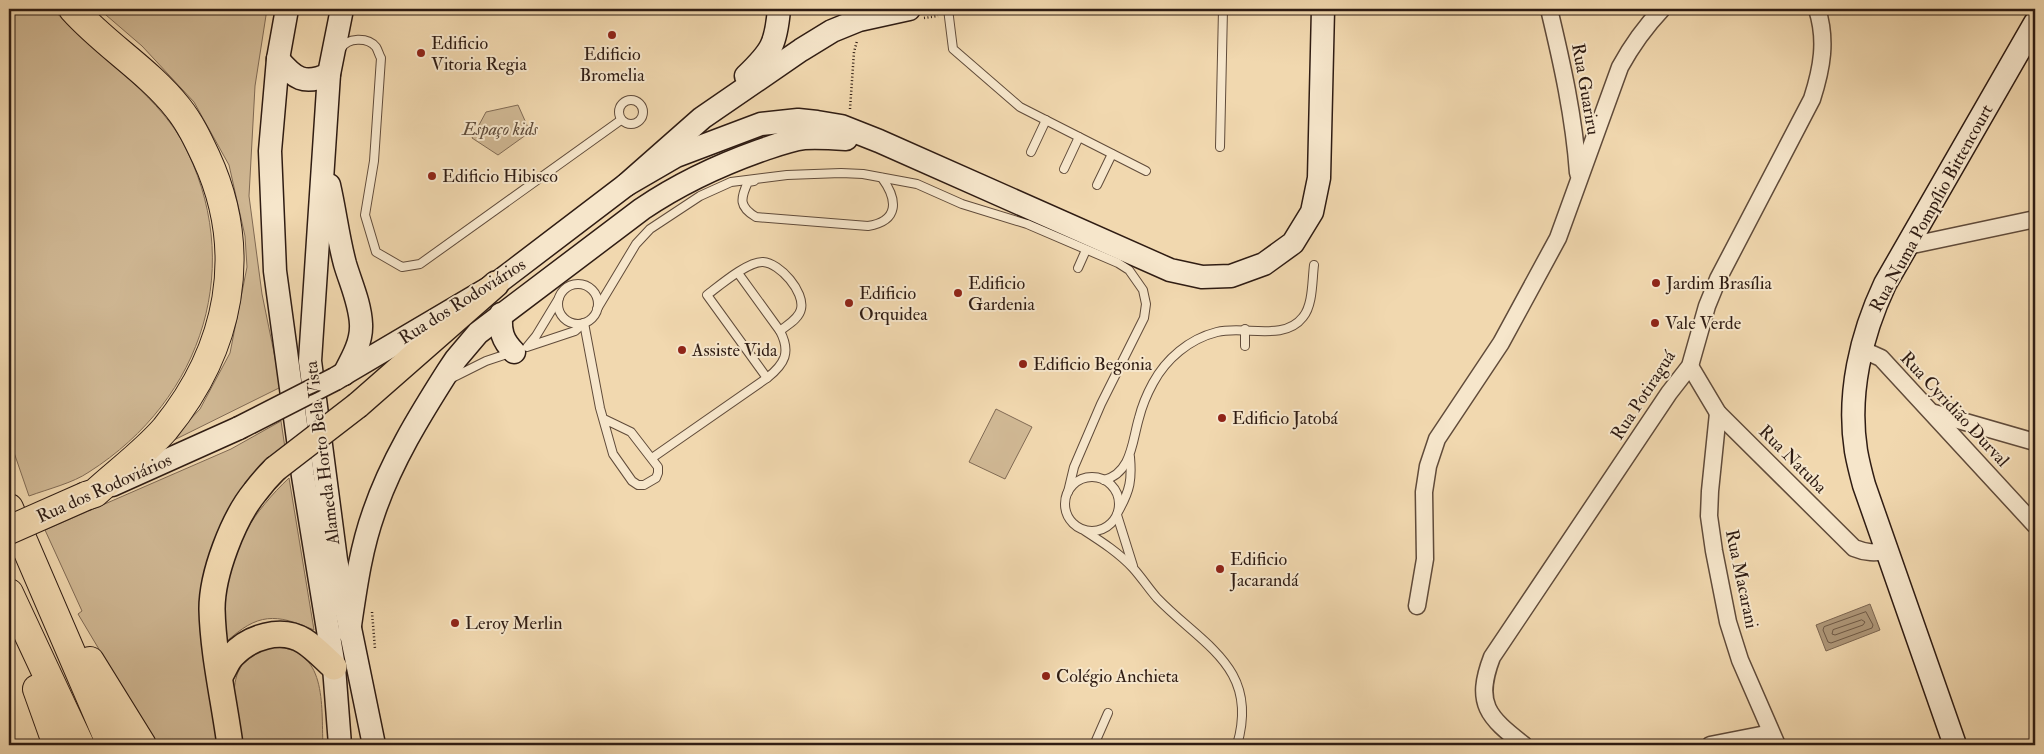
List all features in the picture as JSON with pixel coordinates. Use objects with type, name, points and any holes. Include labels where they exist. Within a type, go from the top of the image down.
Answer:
[{"type":"highway","points":[[73,9],[154,83],[177,107],[192,129],[214,175],[226,213],[230,260],[226,304],[220,328],[213,350],[190,395],[164,430],[90,494]]},
{"type":"highway","name":"Rua dos Rodoviários","points":[[9,530],[90,494]]},
{"type":"highway","points":[[9,508],[111,745]]},
{"type":"highway","points":[[44,588],[142,745]]},
{"type":"highway","points":[[9,593],[80,745]]},
{"type":"highway","points":[[9,602],[57,745]]},
{"type":"main road","name":"Alameda Horto Bela Vista","points":[[287,9],[278,58],[270,151],[275,271],[302,466],[334,667],[340,745]]},
{"type":"main road","name":"Alameda Horto Bela Vista","points":[[342,9],[330,74],[310,361],[336,560],[349,632],[374,745]]},
{"type":"main road","points":[[702,118],[764,59],[772,47],[777,33],[779,9]]},
{"type":"main road","name":"Rua dos Rodoviários","points":[[90,494],[239,428],[339,377],[496,284],[626,185],[702,118],[801,50],[832,31],[859,20],[909,9]]},
{"type":"main road","points":[[626,185],[676,156],[761,124],[798,120],[817,122],[842,126],[879,141],[1170,270],[1202,278],[1231,276],[1264,264],[1293,243],[1312,212],[1319,178],[1323,9]]},
{"type":"main road","name":"Rua Numa Pompílio Bittencourt","points":[[1955,745],[1864,485],[1856,451],[1854,423],[1855,388],[1861,349],[1872,310],[1885,284],[2035,23]]},
{"type":"main road","points":[[278,58],[290,74],[298,78],[308,80],[319,79],[330,74]]},
{"type":"main road","points":[[349,632],[356,582],[374,512],[389,475],[436,390],[456,358],[469,343],[501,314],[668,192],[728,162],[789,141],[804,138],[879,141]]},
{"type":"main road","points":[[324,157],[345,264],[357,301],[361,324],[360,338],[356,351],[339,377]]},
{"type":"main road","points":[[560,272],[580,220]]},
{"type":"main road","points":[[230,745],[214,642],[212,608],[215,579],[222,556],[234,528],[254,493],[275,469],[358,405],[496,284]]},
{"type":"main road","points":[[501,314],[502,337],[506,344],[520,349]]},
{"type":"main road","points":[[220,676],[231,657],[242,647],[266,636],[285,635],[302,640],[334,667]]},
{"type":"street","name":"Rua Guariru","points":[[1549,9],[1566,80],[1576,146],[1578,178]]},
{"type":"street","points":[[1417,606],[1425,559],[1424,492],[1428,466],[1437,439],[1501,343],[1558,238],[1578,178],[1620,67],[1632,45],[1647,24],[1662,9]]},
{"type":"street","name":"Rua Potiraguá","points":[[1524,745],[1499,726],[1485,702],[1486,673],[1492,657],[1669,394],[1690,366],[1707,306],[1718,278],[1812,99],[1820,73],[1824,44],[1822,24],[1817,9]]},
{"type":"street","points":[[1908,246],[2035,219]]},
{"type":"street","name":"Rua Cyridião Durval","points":[[1861,349],[1881,358],[1934,413],[2035,525]]},
{"type":"street","name":"Rua Natuba","points":[[1690,366],[1718,413],[1854,548],[1863,552],[1876,553],[1887,551]]},
{"type":"street","name":"Rua Macarani","points":[[1718,413],[1709,516],[1714,551],[1728,622],[1740,660],[1774,739]]},
{"type":"street","points":[[1934,413],[2035,442]]},
{"type":"street","points":[[1710,745],[1774,739]]},
{"type":"lane","points":[[948,9],[953,49],[1020,108],[1146,171]]},
{"type":"lane","points":[[1220,147],[1223,9]]},
{"type":"lane","points":[[330,74],[343,45],[352,40],[365,40],[375,46],[381,58],[374,162],[365,215],[376,252],[402,267],[420,264],[621,120]]},
{"type":"lane","points":[[1031,152],[1046,120]]},
{"type":"lane","points":[[1064,169],[1079,137]]},
{"type":"lane","points":[[1097,184],[1112,154]]},
{"type":"lane","points":[[436,390],[467,370],[520,349],[575,331],[594,315],[636,244],[650,229],[700,196],[731,182],[814,173],[863,174],[901,180],[918,184],[962,204],[1027,224],[1086,250],[1129,270],[1140,286],[1146,304],[1144,318],[1101,404],[1074,466],[1065,501],[1066,511],[1070,520],[1076,526],[1123,558],[1157,598],[1212,646],[1224,661],[1239,693],[1241,730],[1237,745]]},
{"type":"lane","points":[[766,178],[748,182],[743,192],[742,203],[746,212],[756,217],[868,226],[880,224],[889,218],[893,208],[893,199],[882,178]]},
{"type":"lane","points":[[1078,268],[1086,250]]},
{"type":"lane","points":[[768,378],[707,295],[752,264],[762,262],[774,265],[783,271],[799,294],[801,310],[796,318],[780,331]]},
{"type":"lane","points":[[1104,480],[1113,478],[1120,472],[1130,455],[1147,392],[1159,372],[1171,358],[1199,339],[1217,332],[1284,330],[1295,325],[1304,316],[1308,307],[1314,265]]},
{"type":"lane","points":[[652,458],[768,378],[778,370],[784,360],[785,341],[780,331],[738,273]]},
{"type":"lane","points":[[520,349],[536,336],[567,287],[573,285],[587,286],[596,296],[597,309]]},
{"type":"lane","points":[[559,298],[559,310],[562,316],[572,323],[584,322]]},
{"type":"lane","points":[[584,322],[604,419],[613,454],[632,481],[638,485],[644,485],[656,478],[658,467],[631,432],[604,419]]},
{"type":"lane","points":[[1245,330],[1245,346]]},
{"type":"lane","points":[[1085,531],[1102,530],[1109,526],[1118,514],[1127,497],[1132,481],[1130,455]]},
{"type":"lane","points":[[1068,492],[1074,484],[1094,477],[1111,484],[1119,497],[1118,514],[1128,553],[1135,570]]},
{"type":"lane","points":[[1094,745],[1108,713]]},
{"type":"green space","points":[[9,9],[53,9],[156,106],[182,141],[201,187],[211,234],[211,280],[203,325],[186,367],[161,407],[129,442],[89,472],[68,483],[29,496],[9,438],[9,394],[14,392],[9,378]]},
{"type":"green space","points":[[99,9],[267,9],[255,86],[249,196],[262,294],[281,387],[168,443],[200,409],[230,353],[247,267],[245,236],[229,165],[194,102],[142,46]]},
{"type":"green space","name":"Espaço kids","points":[[518,105],[530,132],[498,155],[472,138],[486,112]]},
{"type":"green space","points":[[996,409],[1032,427],[1005,479],[969,462]]},
{"type":"green space","points":[[281,421],[285,448],[266,465],[202,633],[217,745],[156,745],[78,614],[82,611],[45,530],[231,449]]},
{"type":"green space","points":[[289,478],[314,630],[288,621],[267,619],[258,621],[237,632],[226,642],[223,600],[230,565],[254,518]]},
{"type":"green space","points":[[272,647],[290,650],[303,657],[312,667],[318,681],[321,696],[323,745],[240,745],[234,700],[238,673],[244,662],[255,653]]},
{"type":"water","points":[[1870,604],[1880,630],[1826,651],[1816,625]]},
{"type":"place","name":"Edificio Bromelia","points":[[612,35]]},
{"type":"place","name":"Edificio Vitoria Regia","points":[[421,53]]},
{"type":"place","name":"Edificio Hibisco","points":[[432,176]]},
{"type":"place","name":"Jardim Brasília","points":[[1656,283]]},
{"type":"place","name":"Edificio Gardenia","points":[[958,293]]},
{"type":"place","name":"Edificio Orquidea","points":[[849,303]]},
{"type":"place","name":"Vale Verde","points":[[1655,323]]},
{"type":"place","name":"Assiste Vida","points":[[682,350]]},
{"type":"place","name":"Edificio Begonia","points":[[1023,364]]},
{"type":"place","name":"Edificio Jatobá","points":[[1222,418]]},
{"type":"place","name":"Edificio Jacarandá","points":[[1220,569]]},
{"type":"place","name":"Leroy Merlin","points":[[455,623]]},
{"type":"place","name":"Colégio Anchieta","points":[[1046,676]]}]
